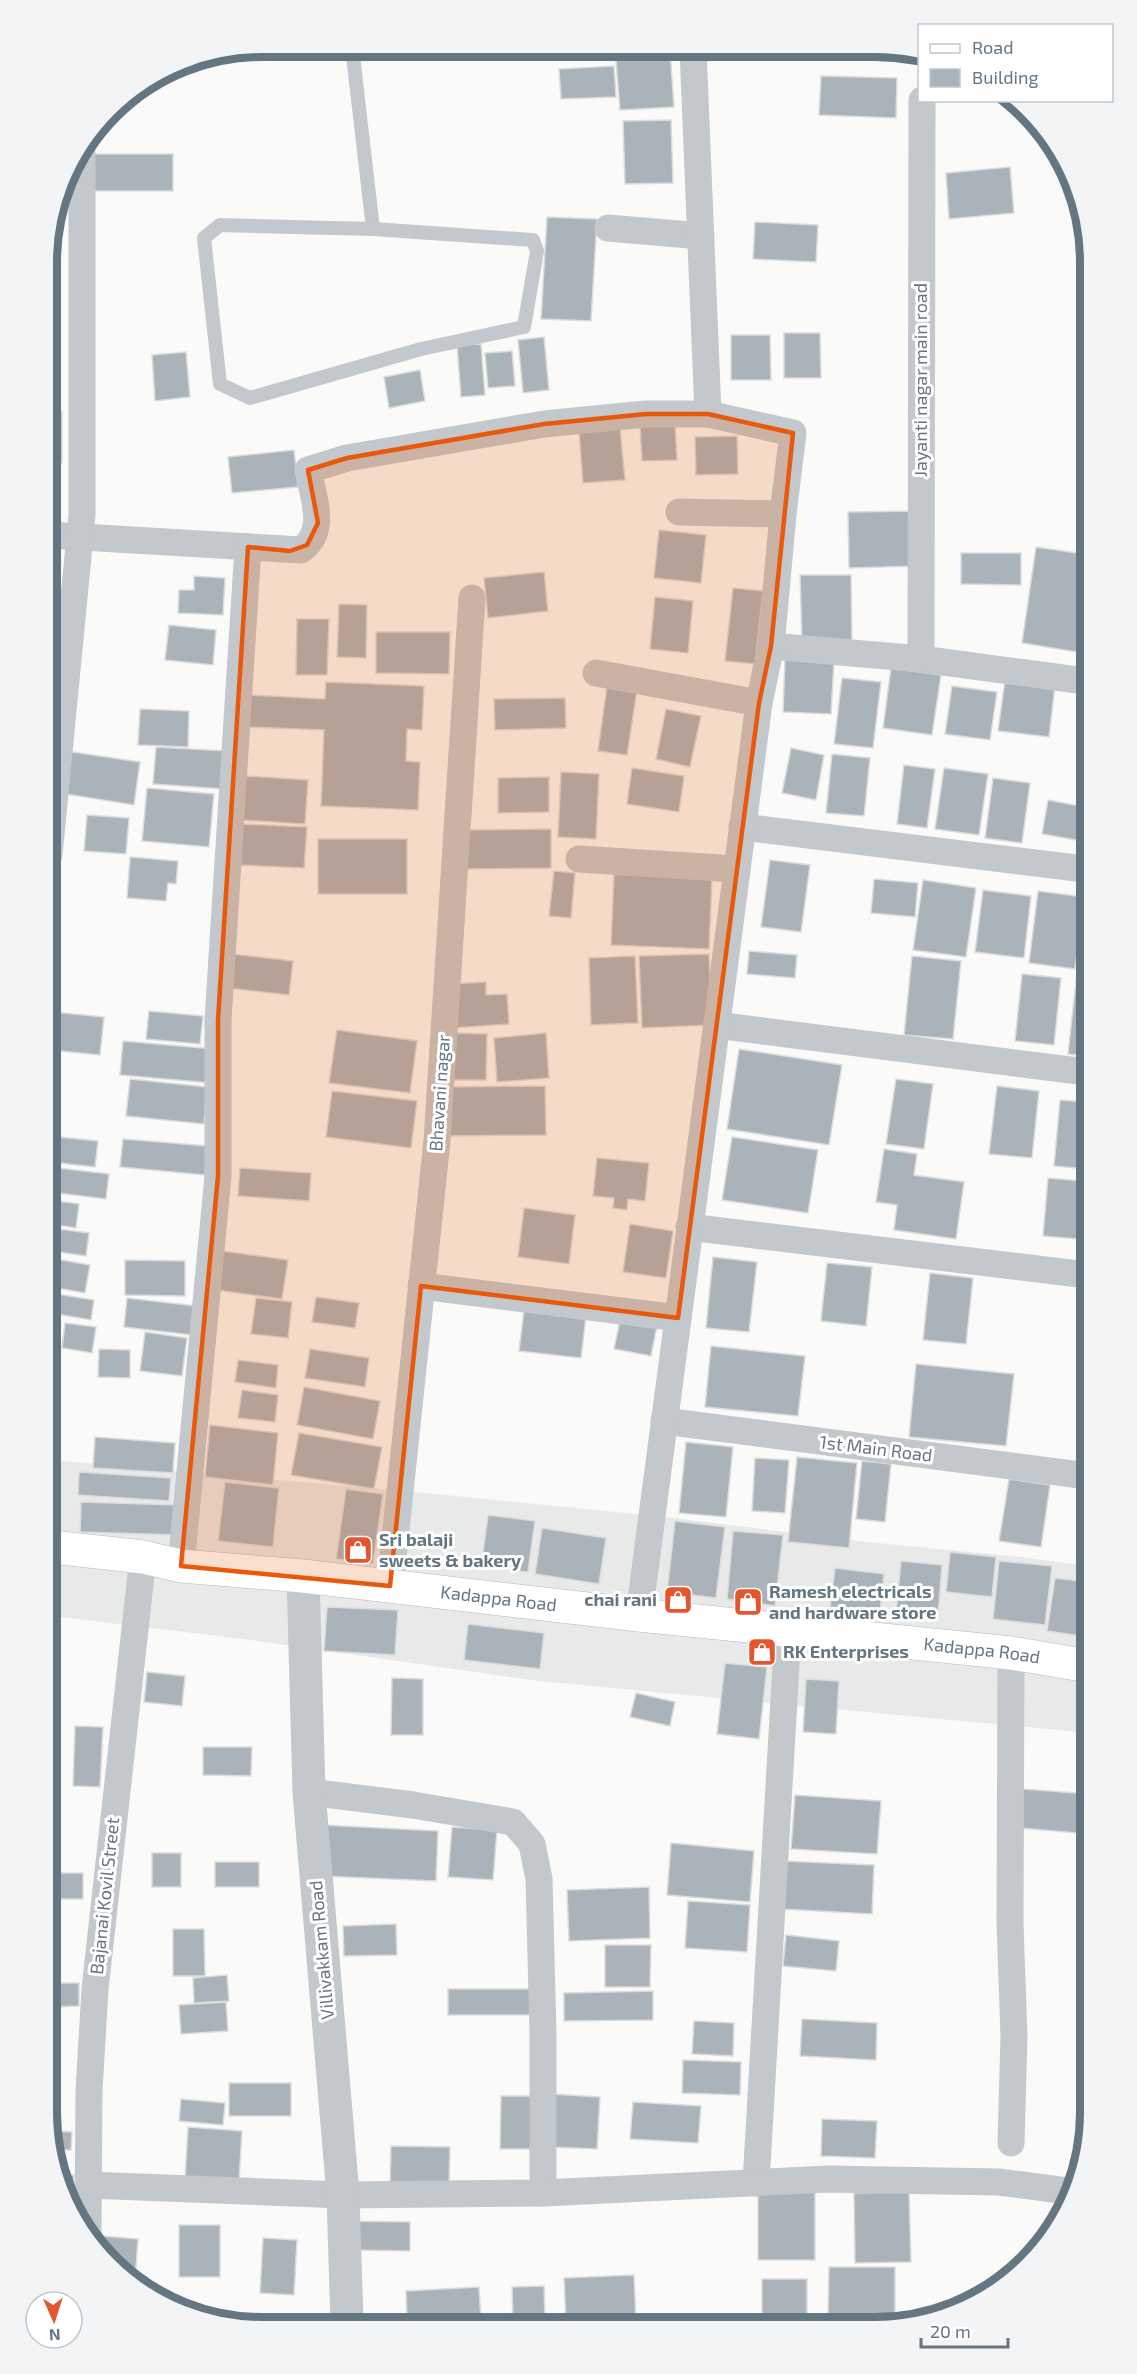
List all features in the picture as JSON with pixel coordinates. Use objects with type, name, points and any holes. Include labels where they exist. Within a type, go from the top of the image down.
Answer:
[{"type":"main road","name":"Kadappa Road","points":[[57,1548],[143,1557],[182,1566],[303,1576],[639,1615],[1011,1653],[1080,1665]]},
{"type":"street","points":[[693,57],[708,414]]},
{"type":"street","name":"Jayanti nagar main road","points":[[921,659],[922,102]]},
{"type":"street","points":[[57,707],[82,503],[82,163]]},
{"type":"street","points":[[608,228],[700,236]]},
{"type":"street","points":[[57,535],[301,550],[307,545],[318,523],[308,470],[347,458],[544,424],[646,414],[708,414],[794,433],[783,514],[771,646],[759,703],[736,869],[639,1615]]},
{"type":"street","points":[[679,512],[783,514]]},
{"type":"street","points":[[182,1566],[218,1176],[218,1020],[248,547]]},
{"type":"street","name":"Bhavani nagar","points":[[390,1586],[437,1141],[472,598]]},
{"type":"street","points":[[771,646],[921,659],[1080,680]]},
{"type":"street","points":[[596,673],[759,703]]},
{"type":"street","points":[[742,826],[1080,868]]},
{"type":"street","points":[[579,859],[736,869]]},
{"type":"street","points":[[716,1025],[1080,1071]]},
{"type":"street","points":[[689,1227],[1080,1274]]},
{"type":"street","points":[[421,1286],[678,1318]]},
{"type":"street","name":"1st Main Road","points":[[664,1421],[1080,1475]]},
{"type":"street","name":"Bajanai Kovil Street","points":[[88,2221],[88,2091],[95,1989],[143,1557]]},
{"type":"street","name":"Villivakkam Road","points":[[303,1576],[309,1792],[343,2195],[347,2317]]},
{"type":"street","points":[[756,2183],[788,1630]]},
{"type":"street","points":[[1011,1653],[1010,1924],[1014,2036],[1011,2143]]},
{"type":"street","points":[[309,1792],[413,1805],[513,1822],[532,1844],[539,1879],[543,2034],[543,2193]]},
{"type":"street","points":[[88,2185],[343,2195],[543,2193],[828,2179],[999,2182],[1064,2191]]},
{"type":"lane","points":[[353,57],[374,229]]},
{"type":"lane","points":[[220,225],[374,229],[533,240],[537,252],[524,327],[421,349],[250,398],[220,384],[204,238],[220,225]]},
{"type":"highlighted area","points":[[646,414],[708,414],[793,433],[771,646],[759,703],[678,1318],[421,1286],[390,1586],[181,1566],[218,1176],[218,1020],[248,547],[290,551],[307,545],[318,523],[308,470],[347,458],[544,424]]},
{"type":"shaded area","points":[[57,1461],[666,1517],[1080,1565],[1080,1732],[538,1681],[243,1639],[57,1617]]},
{"type":"building","points":[[616,57],[671,57],[674,107],[620,110]]},
{"type":"building","points":[[614,66],[616,97],[561,99],[559,69]]},
{"type":"building","points":[[821,76],[897,78],[896,118],[819,115]]},
{"type":"building","points":[[671,120],[673,183],[625,184],[623,121]]},
{"type":"building","points":[[93,154],[173,154],[173,191],[93,191]]},
{"type":"building","points":[[1010,167],[1014,213],[949,219],[946,173]]},
{"type":"building","points":[[547,217],[597,219],[591,321],[541,319]]},
{"type":"building","points":[[755,222],[818,225],[816,262],[753,259]]},
{"type":"building","points":[[784,333],[820,333],[821,378],[784,378]]},
{"type":"building","points":[[731,335],[770,335],[771,380],[731,380]]},
{"type":"building","points":[[544,337],[549,390],[523,393],[518,340]]},
{"type":"building","points":[[481,344],[485,395],[461,397],[457,345]]},
{"type":"building","points":[[512,351],[515,386],[488,388],[485,353]]},
{"type":"building","points":[[186,352],[190,397],[155,401],[152,355]]},
{"type":"building","points":[[420,370],[425,401],[389,408],[384,377]]},
{"type":"building","points":[[62,411],[62,463],[57,462],[57,412]]},
{"type":"building","points":[[675,423],[677,460],[642,461],[640,425]]},
{"type":"building","points":[[620,428],[625,480],[583,483],[579,431]]},
{"type":"building","points":[[737,436],[738,474],[696,475],[695,437]]},
{"type":"building","points":[[294,450],[298,487],[232,493],[228,457]]},
{"type":"building","points":[[917,511],[918,566],[849,568],[848,512]]},
{"type":"building","points":[[659,530],[706,535],[701,583],[654,578]]},
{"type":"building","points":[[1036,547],[1080,553],[1080,624],[1076,652],[1022,643]]},
{"type":"building","points":[[961,553],[1021,553],[1021,585],[961,584]]},
{"type":"building","points":[[544,572],[548,611],[488,618],[484,578]]},
{"type":"building","points":[[800,575],[851,575],[852,641],[802,642]]},
{"type":"building","points":[[194,576],[225,578],[223,615],[178,613],[179,590],[194,590]]},
{"type":"building","points":[[733,588],[763,591],[755,664],[725,661]]},
{"type":"building","points":[[655,597],[693,601],[688,653],[650,649]]},
{"type":"building","points":[[339,604],[367,605],[366,658],[337,657]]},
{"type":"building","points":[[297,619],[329,619],[327,675],[296,675]]},
{"type":"building","points":[[169,625],[216,630],[213,665],[165,660]]},
{"type":"building","points":[[376,632],[450,632],[449,674],[376,673]]},
{"type":"building","points":[[785,659],[834,661],[831,714],[783,712]]},
{"type":"building","points":[[891,668],[941,675],[932,735],[883,728]]},
{"type":"building","points":[[842,678],[881,682],[873,748],[834,744]]},
{"type":"building","points":[[1005,680],[1055,686],[1049,737],[998,731]]},
{"type":"building","points":[[326,682],[424,686],[422,730],[407,729],[406,761],[420,762],[418,810],[321,806],[324,730],[245,727],[247,695],[325,699]]},
{"type":"building","points":[[607,686],[637,690],[627,755],[598,751]]},
{"type":"building","points":[[952,686],[997,692],[990,740],[945,734]]},
{"type":"building","points":[[565,698],[566,728],[495,730],[494,699]]},
{"type":"building","points":[[140,709],[189,711],[188,747],[138,745]]},
{"type":"building","points":[[666,709],[701,716],[690,767],[656,759]]},
{"type":"building","points":[[156,747],[227,751],[224,789],[153,784]]},
{"type":"building","points":[[791,748],[824,755],[816,800],[782,793]]},
{"type":"building","points":[[66,751],[140,762],[134,805],[59,793]]},
{"type":"building","points":[[832,754],[870,758],[864,816],[826,813]]},
{"type":"building","points":[[904,765],[935,769],[927,828],[897,824]]},
{"type":"building","points":[[632,768],[684,776],[679,812],[627,804]]},
{"type":"building","points":[[944,768],[988,774],[979,835],[935,829]]},
{"type":"building","points":[[561,772],[599,774],[596,839],[558,837]]},
{"type":"building","points":[[245,776],[308,780],[305,824],[241,820]]},
{"type":"building","points":[[549,777],[549,812],[498,813],[498,778]]},
{"type":"building","points":[[993,778],[1030,783],[1022,843],[985,838]]},
{"type":"building","points":[[147,788],[214,794],[209,847],[142,841]]},
{"type":"building","points":[[1048,800],[1080,806],[1080,841],[1042,834]]},
{"type":"building","points":[[87,815],[129,818],[126,854],[84,851]]},
{"type":"building","points":[[241,824],[307,827],[304,868],[239,865]]},
{"type":"building","points":[[551,829],[551,868],[466,869],[466,830]]},
{"type":"building","points":[[318,839],[407,839],[407,894],[318,894]]},
{"type":"building","points":[[130,857],[178,861],[176,884],[168,883],[166,901],[127,898]]},
{"type":"building","points":[[770,860],[810,865],[801,932],[761,927]]},
{"type":"building","points":[[554,871],[575,873],[571,918],[549,916]]},
{"type":"building","points":[[614,874],[712,879],[709,949],[611,945]]},
{"type":"building","points":[[874,879],[918,883],[915,917],[871,913]]},
{"type":"building","points":[[923,880],[976,888],[966,957],[913,950]]},
{"type":"building","points":[[983,890],[1031,896],[1024,958],[975,952]]},
{"type":"building","points":[[1038,891],[1080,896],[1080,929],[1075,969],[1029,963]]},
{"type":"building","points":[[749,951],[797,955],[795,978],[747,974]]},
{"type":"building","points":[[232,954],[293,961],[289,995],[228,988]]},
{"type":"building","points":[[709,954],[712,1025],[642,1028],[639,956]]},
{"type":"building","points":[[635,956],[638,1023],[591,1025],[589,958]]},
{"type":"building","points":[[912,956],[961,961],[953,1039],[904,1035]]},
{"type":"building","points":[[1022,974],[1061,978],[1054,1045],[1015,1041]]},
{"type":"building","points":[[1076,981],[1080,981],[1080,1055],[1068,1054]]},
{"type":"building","points":[[486,982],[486,995],[507,994],[509,1024],[452,1028],[449,984]]},
{"type":"building","points":[[149,1011],[203,1016],[200,1044],[146,1039]]},
{"type":"building","points":[[57,1012],[104,1017],[100,1055],[57,1051]]},
{"type":"building","points":[[337,1030],[417,1041],[410,1093],[329,1083]]},
{"type":"building","points":[[453,1033],[487,1034],[486,1080],[452,1080]]},
{"type":"building","points":[[546,1033],[549,1078],[497,1082],[494,1038]]},
{"type":"building","points":[[123,1041],[214,1049],[211,1083],[120,1075]]},
{"type":"building","points":[[739,1049],[842,1065],[829,1145],[727,1129]]},
{"type":"building","points":[[130,1079],[207,1087],[204,1124],[126,1116]]},
{"type":"building","points":[[896,1079],[933,1084],[924,1149],[886,1144]]},
{"type":"building","points":[[545,1086],[546,1135],[445,1136],[444,1087]]},
{"type":"building","points":[[997,1086],[1039,1091],[1032,1158],[989,1154]]},
{"type":"building","points":[[332,1091],[417,1101],[411,1148],[326,1137]]},
{"type":"building","points":[[1060,1100],[1080,1102],[1080,1168],[1054,1166]]},
{"type":"building","points":[[57,1137],[98,1141],[95,1167],[57,1163]]},
{"type":"building","points":[[732,1137],[818,1150],[808,1213],[722,1200]]},
{"type":"building","points":[[123,1139],[208,1146],[205,1175],[120,1167]]},
{"type":"building","points":[[884,1149],[917,1154],[914,1175],[964,1182],[956,1239],[894,1230],[897,1205],[876,1202]]},
{"type":"building","points":[[597,1158],[649,1163],[645,1201],[628,1199],[627,1210],[613,1208],[614,1198],[593,1196]]},
{"type":"building","points":[[57,1168],[109,1174],[106,1199],[57,1193]]},
{"type":"building","points":[[240,1168],[311,1173],[309,1201],[238,1196]]},
{"type":"building","points":[[1048,1178],[1080,1181],[1078,1239],[1043,1236]]},
{"type":"building","points":[[57,1201],[79,1204],[76,1228],[57,1225]]},
{"type":"building","points":[[524,1208],[575,1215],[569,1264],[518,1257]]},
{"type":"building","points":[[630,1224],[673,1231],[666,1278],[623,1272]]},
{"type":"building","points":[[57,1229],[89,1233],[86,1256],[57,1252]]},
{"type":"building","points":[[222,1251],[288,1260],[282,1299],[217,1290]]},
{"type":"building","points":[[713,1257],[757,1262],[749,1332],[706,1328]]},
{"type":"building","points":[[57,1259],[90,1265],[85,1293],[57,1288]]},
{"type":"building","points":[[125,1260],[185,1261],[185,1296],[125,1295]]},
{"type":"building","points":[[827,1263],[872,1267],[866,1326],[821,1321]]},
{"type":"building","points":[[930,1273],[973,1278],[966,1344],[923,1340]]},
{"type":"building","points":[[57,1294],[94,1300],[91,1320],[57,1314]]},
{"type":"building","points":[[316,1297],[359,1303],[355,1328],[312,1322]]},
{"type":"building","points":[[127,1298],[196,1306],[192,1335],[124,1327]]},
{"type":"building","points":[[256,1298],[292,1302],[288,1338],[251,1334]]},
{"type":"building","points":[[524,1310],[586,1317],[581,1358],[519,1351]]},
{"type":"building","points":[[620,1320],[657,1326],[651,1356],[614,1349]]},
{"type":"building","points":[[65,1323],[96,1327],[92,1353],[62,1348]]},
{"type":"building","points":[[145,1332],[187,1338],[182,1376],[140,1371]]},
{"type":"building","points":[[711,1346],[805,1356],[798,1416],[705,1407]]},
{"type":"building","points":[[99,1349],[130,1350],[130,1378],[98,1377]]},
{"type":"building","points":[[310,1349],[369,1358],[365,1387],[305,1378]]},
{"type":"building","points":[[238,1360],[278,1365],[276,1388],[235,1382]]},
{"type":"building","points":[[916,1364],[1014,1374],[1006,1446],[909,1437]]},
{"type":"building","points":[[304,1387],[380,1401],[373,1439],[297,1425]]},
{"type":"building","points":[[242,1390],[278,1395],[275,1422],[238,1418]]},
{"type":"building","points":[[210,1425],[278,1433],[273,1485],[205,1477]]},
{"type":"building","points":[[299,1433],[382,1447],[374,1489],[291,1475]]},
{"type":"building","points":[[95,1437],[175,1443],[173,1473],[93,1468]]},
{"type":"building","points":[[686,1442],[733,1447],[726,1517],[679,1513]]},
{"type":"building","points":[[797,1457],[857,1463],[849,1548],[788,1542]]},
{"type":"building","points":[[755,1458],[789,1460],[785,1513],[752,1511]]},
{"type":"building","points":[[862,1461],[891,1464],[885,1522],[856,1519]]},
{"type":"building","points":[[79,1472],[171,1478],[169,1501],[78,1495]]},
{"type":"building","points":[[1009,1479],[1050,1485],[1041,1547],[999,1541]]},
{"type":"building","points":[[225,1482],[279,1488],[273,1547],[218,1541]]},
{"type":"building","points":[[346,1489],[383,1494],[373,1564],[336,1559]]},
{"type":"building","points":[[81,1502],[177,1505],[176,1535],[80,1532]]},
{"type":"building","points":[[488,1515],[535,1521],[528,1572],[481,1567]]},
{"type":"building","points":[[675,1521],[725,1527],[716,1598],[667,1592]]},
{"type":"building","points":[[542,1528],[606,1538],[599,1584],[535,1574]]},
{"type":"building","points":[[733,1531],[783,1535],[775,1606],[727,1599]]},
{"type":"building","points":[[950,1552],[996,1557],[992,1597],[946,1592]]},
{"type":"building","points":[[901,1561],[942,1565],[938,1616],[896,1613]]},
{"type":"building","points":[[999,1561],[1052,1566],[1045,1625],[993,1619]]},
{"type":"building","points":[[835,1568],[884,1574],[880,1612],[830,1607]]},
{"type":"building","points":[[1055,1578],[1080,1581],[1080,1636],[1047,1631]]},
{"type":"building","points":[[327,1607],[398,1610],[395,1655],[324,1651]]},
{"type":"building","points":[[468,1624],[544,1633],[540,1669],[464,1660]]},
{"type":"building","points":[[725,1663],[767,1667],[759,1739],[717,1734]]},
{"type":"building","points":[[147,1672],[185,1676],[182,1706],[144,1702]]},
{"type":"building","points":[[392,1678],[423,1679],[423,1735],[391,1735]]},
{"type":"building","points":[[806,1679],[839,1681],[836,1734],[803,1732]]},
{"type":"building","points":[[636,1693],[675,1702],[670,1726],[630,1717]]},
{"type":"building","points":[[75,1726],[103,1727],[100,1787],[73,1786]]},
{"type":"building","points":[[203,1747],[252,1747],[251,1776],[203,1775]]},
{"type":"building","points":[[1023,1789],[1080,1793],[1080,1833],[1020,1828]]},
{"type":"building","points":[[795,1795],[881,1801],[877,1854],[791,1849]]},
{"type":"building","points":[[323,1825],[438,1831],[436,1881],[321,1876]]},
{"type":"building","points":[[452,1827],[497,1830],[493,1880],[448,1877]]},
{"type":"building","points":[[671,1843],[754,1851],[750,1902],[667,1895]]},
{"type":"building","points":[[152,1853],[181,1853],[181,1887],[152,1887]]},
{"type":"building","points":[[783,1861],[874,1865],[872,1914],[780,1909]]},
{"type":"building","points":[[215,1862],[259,1862],[259,1887],[215,1887]]},
{"type":"building","points":[[57,1873],[83,1873],[83,1899],[57,1899]]},
{"type":"building","points":[[649,1887],[650,1938],[569,1941],[567,1890]]},
{"type":"building","points":[[688,1901],[750,1905],[747,1952],[685,1948]]},
{"type":"building","points":[[396,1924],[397,1955],[344,1956],[343,1926]]},
{"type":"building","points":[[173,1929],[204,1929],[205,1976],[173,1976]]},
{"type":"building","points":[[786,1935],[839,1941],[836,1971],[783,1966]]},
{"type":"building","points":[[605,1945],[651,1945],[650,1987],[605,1987]]},
{"type":"building","points":[[227,1975],[229,2001],[194,2003],[193,1978]]},
{"type":"building","points":[[57,1983],[79,1983],[79,2006],[57,2007]]},
{"type":"building","points":[[448,1989],[535,1989],[535,2015],[448,2015]]},
{"type":"building","points":[[653,1991],[653,2020],[564,2021],[564,1993]]},
{"type":"building","points":[[226,2002],[228,2031],[181,2034],[179,2005]]},
{"type":"building","points":[[802,2019],[877,2023],[876,2060],[800,2056]]},
{"type":"building","points":[[694,2021],[734,2023],[733,2056],[692,2054]]},
{"type":"building","points":[[683,2060],[741,2062],[740,2095],[682,2093]]},
{"type":"building","points":[[229,2083],[291,2083],[291,2116],[229,2116]]},
{"type":"building","points":[[551,2094],[600,2097],[597,2149],[549,2147]]},
{"type":"building","points":[[501,2096],[531,2096],[531,2149],[500,2149]]},
{"type":"building","points":[[181,2099],[225,2103],[223,2125],[179,2121]]},
{"type":"building","points":[[633,2102],[701,2106],[698,2143],[630,2139]]},
{"type":"building","points":[[822,2119],[877,2121],[875,2158],[821,2156]]},
{"type":"building","points":[[188,2127],[242,2131],[239,2181],[185,2178]]},
{"type":"building","points":[[58,2131],[72,2132],[71,2150],[61,2150]]},
{"type":"building","points":[[391,2146],[450,2147],[449,2184],[390,2183]]},
{"type":"building","points":[[67,2175],[74,2175],[74,2192]]},
{"type":"building","points":[[815,2187],[815,2260],[758,2260],[758,2188]]},
{"type":"building","points":[[909,2192],[911,2262],[855,2263],[854,2193]]},
{"type":"building","points":[[348,2221],[410,2222],[410,2251],[347,2250]]},
{"type":"building","points":[[179,2225],[220,2225],[220,2277],[179,2277]]},
{"type":"building","points":[[102,2236],[138,2239],[136,2268],[129,2268],[102,2240]]},
{"type":"building","points":[[263,2238],[297,2240],[294,2295],[260,2293]]},
{"type":"building","points":[[829,2267],[895,2267],[895,2316],[828,2316]]},
{"type":"building","points":[[634,2275],[636,2317],[566,2317],[564,2278]]},
{"type":"building","points":[[762,2279],[807,2279],[807,2316],[762,2316]]},
{"type":"building","points":[[544,2286],[545,2317],[513,2317],[512,2287]]},
{"type":"building","points":[[479,2287],[481,2317],[407,2317],[406,2291]]},
{"type":"place","name":"Sri balaji sweets & bakery","points":[[358,1550]]},
{"type":"place","name":"chai rani","points":[[678,1600]]},
{"type":"place","name":"Ramesh electricals and hardware store","points":[[748,1602]]},
{"type":"place","name":"RK Enterprises","points":[[762,1652]]}]
